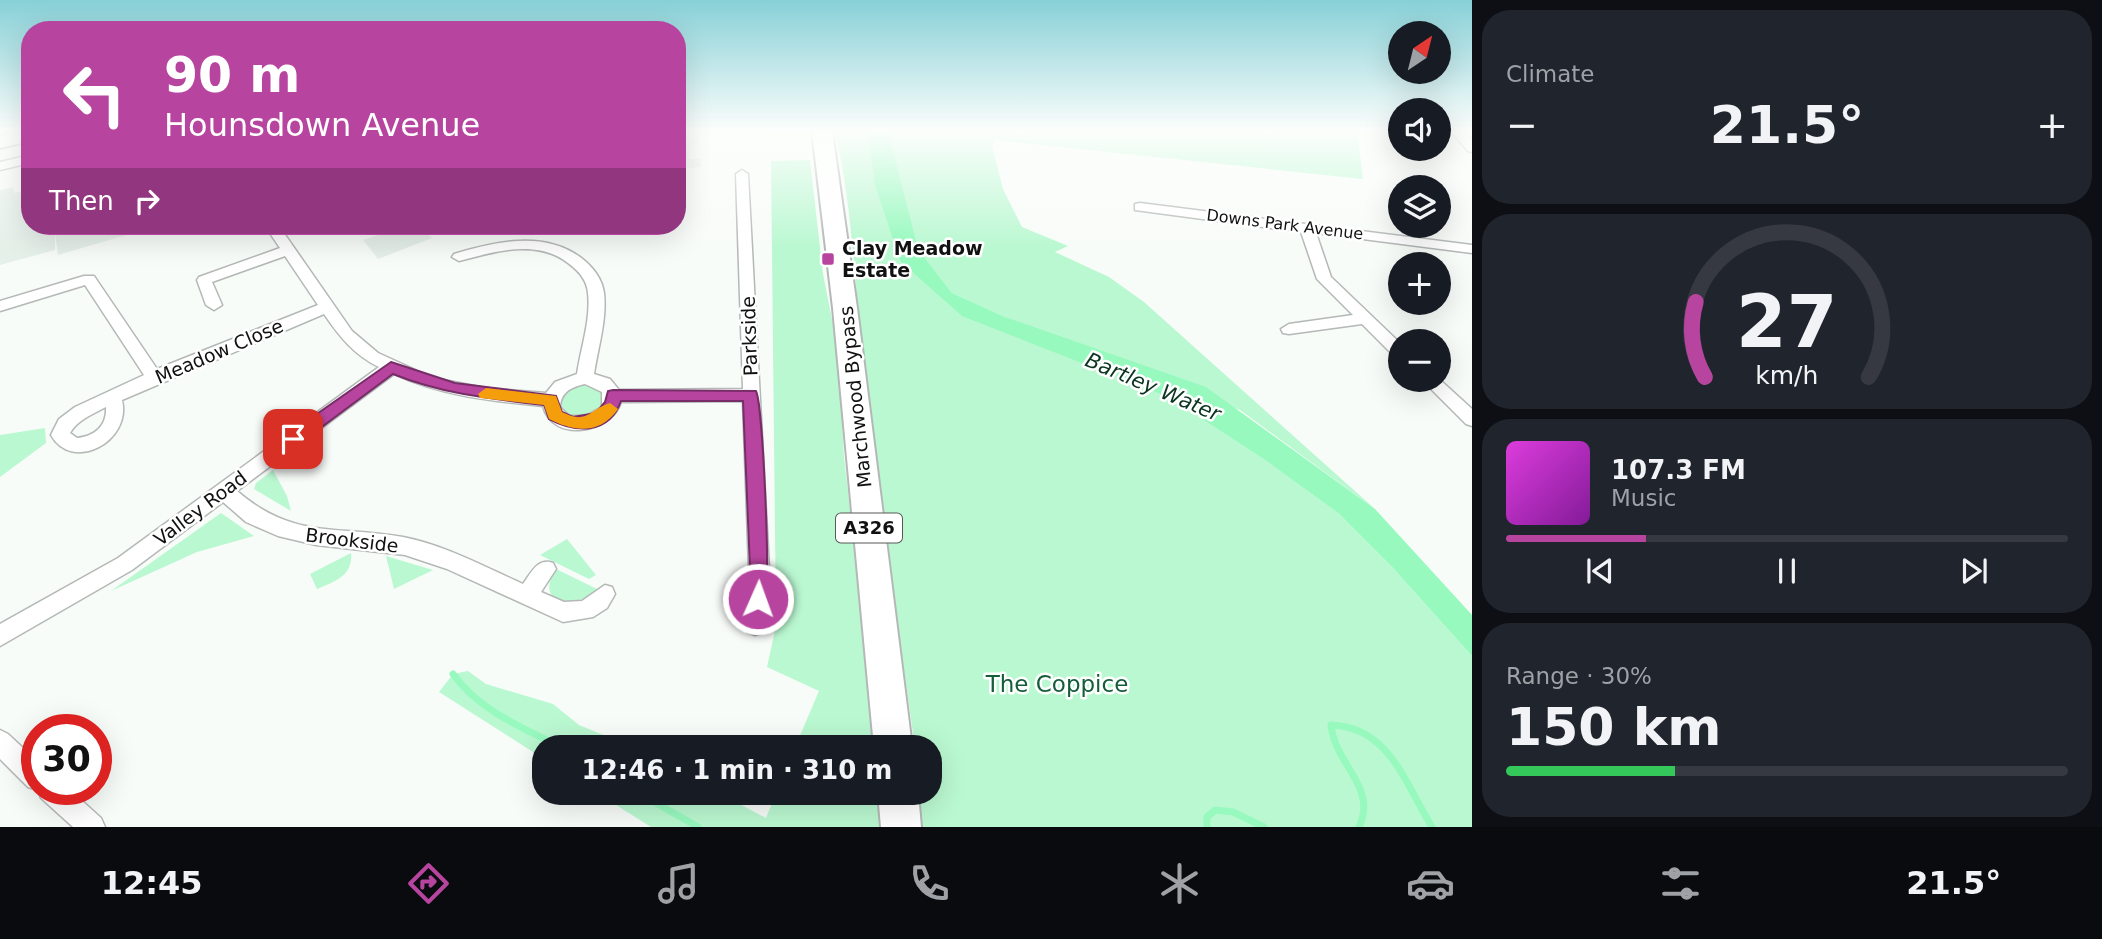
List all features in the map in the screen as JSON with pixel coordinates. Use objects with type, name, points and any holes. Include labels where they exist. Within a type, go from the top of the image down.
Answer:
[{"type":"main road","name":"Marchwood Bypass","points":[[827,170],[845,308],[892,735]]},
{"type":"main road","points":[[899,805],[901,827]]},
{"type":"street","name":"Parkside","points":[[742,174],[759,569],[755,625]]},
{"type":"street","name":"Downs Park Avenue","points":[[1140,207],[1472,249]]},
{"type":"street","points":[[1306,226],[1324,279],[1388,341]]},
{"type":"street","points":[[278,235],[346,335],[372,357],[429,383],[455,389],[551,400]]},
{"type":"street","points":[[459,257],[496,247],[527,246],[556,250],[579,263],[591,276],[597,296],[585,378]]},
{"type":"street","points":[[214,305],[204,279],[289,250]]},
{"type":"street","points":[[0,306],[89,279],[154,377]]},
{"type":"street","name":"Meadow Close","points":[[113,397],[154,377],[326,307]]},
{"type":"street","points":[[1289,330],[1364,319]]},
{"type":"street","name":"Valley Road","points":[[0,635],[125,564],[391,367]]},
{"type":"street","points":[[585,378],[604,383],[613,396],[609,411],[592,422],[582,424],[562,421],[551,408],[551,400],[559,388],[585,378]]},
{"type":"street","points":[[1443,392],[1472,419]]},
{"type":"street","points":[[613,396],[751,395]]},
{"type":"street","name":"Brookside","points":[[223,491],[253,516],[285,530],[316,537],[405,545],[453,562],[551,608],[574,613],[594,605],[605,594]]},
{"type":"street","points":[[527,595],[546,569]]},
{"type":"street","points":[[0,743],[21,763]]},
{"type":"street","points":[[68,805],[92,827]]},
{"type":"shaded area","points":[[13,187],[14,193],[21,191],[21,235],[55,235],[55,250],[0,265],[0,190]]},
{"type":"shaded area","points":[[55,235],[126,235],[58,255]]},
{"type":"shaded area","points":[[378,235],[429,235],[432,238],[378,259],[363,240]]},
{"type":"green space","points":[[771,170],[811,170],[823,274],[839,355],[844,457],[877,735],[800,735],[819,691],[767,667],[776,626]]},
{"type":"green space","name":"The Coppice","points":[[842,170],[880,170],[875,186],[900,261],[1023,339],[1168,397],[1265,460],[1338,513],[1393,568],[1472,656],[1472,827],[922,827],[921,805],[942,805],[942,735],[913,735],[875,471]]},
{"type":"green space","name":"The Coppice","points":[[896,170],[998,170],[1003,189],[1022,227],[1068,246],[1055,252],[1109,277],[1144,302],[1375,509],[1240,410],[1005,317],[952,293],[918,249]]},
{"type":"green space","name":"The Coppice","points":[[1274,170],[1362,170],[1363,179]]},
{"type":"green space","points":[[591,386],[602,392],[604,406],[580,417],[573,417],[563,411],[560,404],[568,391],[576,387]]},
{"type":"green space","points":[[45,428],[46,443],[0,477],[0,435]]},
{"type":"green space","points":[[273,470],[287,496],[291,511],[254,489],[256,483]]},
{"type":"green space","points":[[221,513],[254,536],[197,552],[111,591]]},
{"type":"green space","points":[[567,539],[596,575],[589,579],[540,555]]},
{"type":"green space","points":[[351,553],[349,567],[342,577],[317,589],[310,574]]},
{"type":"green space","points":[[386,556],[433,570],[394,589]]},
{"type":"green space","points":[[556,569],[597,589],[578,601],[559,601],[549,590]]},
{"type":"green space","points":[[468,671],[486,684],[553,704],[579,725],[604,735],[532,735],[532,751],[439,692],[453,674]]},
{"type":"green space","points":[[616,805],[742,805],[766,818],[771,805],[884,805],[887,827],[651,827]]},
{"type":"water","name":"Bartley Water","points":[[873,170],[898,170],[918,249],[952,293],[1005,317],[1206,387],[1375,509],[1472,615],[1472,656],[1393,568],[1338,513],[1265,460],[1168,397],[962,316],[900,261],[875,186]]},
{"type":"waterway","points":[[453,674],[488,708],[536,735]]},
{"type":"waterway","points":[[1359,827],[1363,813],[1360,788],[1334,739],[1331,725],[1351,728],[1382,747],[1404,776],[1432,827]]},
{"type":"waterway","points":[[660,805],[698,827]]},
{"type":"waterway","points":[[1207,827],[1207,817],[1215,810],[1233,812],[1264,827]]},
{"type":"slow traffic","points":[[486,394],[551,400],[555,415],[571,424],[592,422],[610,409]]},
{"type":"place","name":"Clay Meadow Estate","points":[[828,259]]},
{"type":"route","points":[[293,439],[391,367],[429,383],[455,389],[551,400],[555,415],[571,424],[592,422],[602,417],[609,411],[613,396],[751,395],[758,599]]}]
